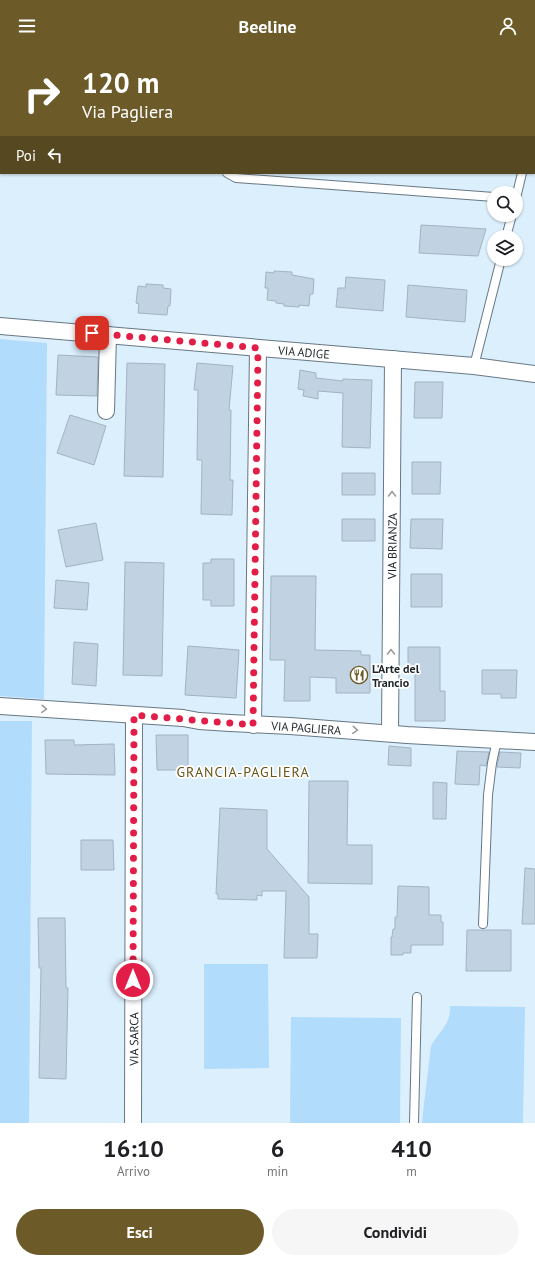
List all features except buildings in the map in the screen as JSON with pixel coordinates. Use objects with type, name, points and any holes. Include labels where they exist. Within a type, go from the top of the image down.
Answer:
[{"type":"street","name":"VIA ADIGE","points":[[0,326],[474,366],[535,374]]},
{"type":"street","points":[[106,412],[108,335]]},
{"type":"street","points":[[253,725],[258,348]]},
{"type":"street","name":"VIA BRIANZA","points":[[390,733],[393,359]]},
{"type":"street","name":"VIA PAGLIERA","points":[[3,707],[134,715],[253,725],[356,730],[535,742]]},
{"type":"street","name":"VIA SARCA","points":[[133,1123],[134,715]]},
{"type":"lane","points":[[229,174],[236,178],[487,196]]},
{"type":"lane","points":[[519,186],[522,174]]},
{"type":"lane","points":[[474,366],[498,266]]},
{"type":"lane","points":[[483,924],[488,795],[492,763],[497,740]]},
{"type":"lane","points":[[414,1123],[417,997]]},
{"type":"shaded area","points":[[0,339],[47,343],[44,699],[0,696]]},
{"type":"shaded area","points":[[0,721],[32,721],[29,1123],[0,1123]]},
{"type":"shaded area","points":[[204,964],[268,964],[269,1068],[204,1069]]},
{"type":"shaded area","points":[[450,1006],[525,1007],[523,1123],[422,1123],[431,1046],[447,1023],[450,1013]]},
{"type":"shaded area","points":[[291,1017],[401,1018],[400,1123],[290,1123]]},
{"type":"place","name":"L'Arte del Trancio","points":[[359,675]]},
{"type":"district","name":"GRANCIA-PAGLIERA","points":[[243,772]]},
{"type":"route","points":[[92,333],[258,348],[253,725],[134,715],[133,980]]}]
